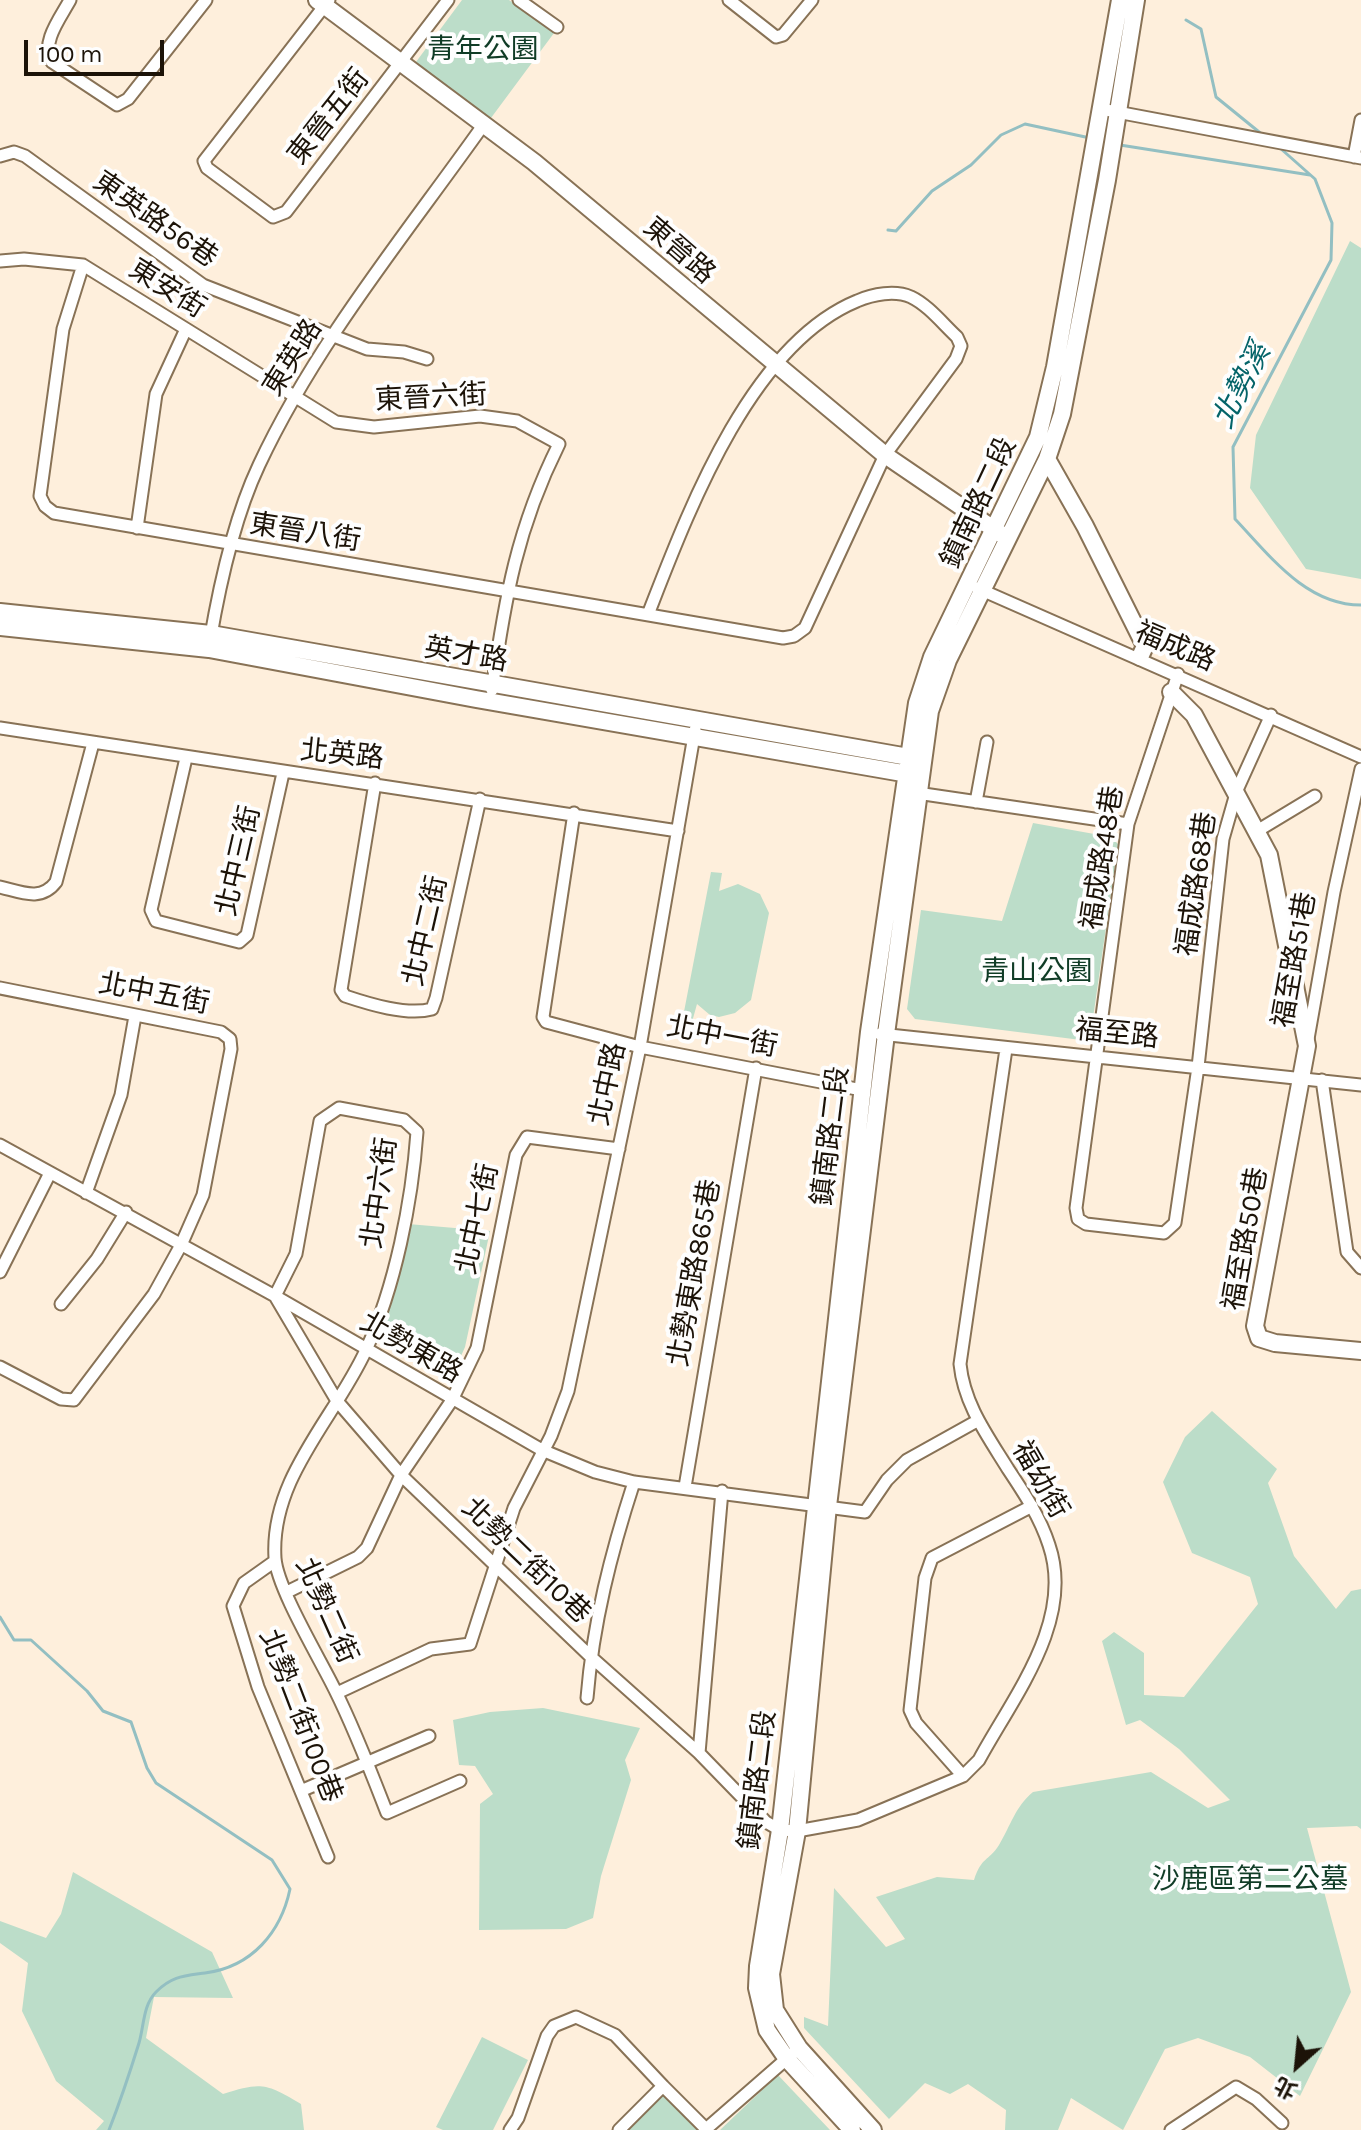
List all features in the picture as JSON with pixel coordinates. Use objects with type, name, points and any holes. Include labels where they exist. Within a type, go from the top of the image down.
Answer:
[{"type":"street","points":[[70,0],[48,44],[47,54],[52,62],[117,105],[128,99],[206,0]]},
{"type":"street","name":"東晉五街","points":[[324,2],[204,161],[207,168],[273,217],[281,216],[448,0]]},
{"type":"street","points":[[519,0],[557,27]]},
{"type":"street","points":[[729,0],[776,37],[783,35],[812,0]]},
{"type":"street","name":"鎮南路二段","points":[[1002,535],[1046,409],[1120,0]]},
{"type":"street","name":"鎮南路二段","points":[[821,1505],[877,1033],[924,679],[1047,459],[1068,388],[1119,112],[1136,0]]},
{"type":"street","name":"東晉路","points":[[324,2],[609,223],[776,367],[885,455],[1002,535]]},
{"type":"street","points":[[1101,109],[1358,157],[1361,120]]},
{"type":"street","name":"東英路","points":[[210,642],[231,546],[258,465],[335,336],[484,124]]},
{"type":"street","name":"東英路56巷","points":[[0,156],[14,152],[25,156],[203,285],[367,349],[404,352],[427,359]]},
{"type":"street","name":"東安街","points":[[0,261],[24,259],[83,265],[296,397]]},
{"type":"street","name":"東晉八街","points":[[83,265],[63,329],[40,496],[45,506],[54,513],[231,546],[649,612],[783,638],[801,632],[810,620],[885,455]]},
{"type":"street","points":[[649,612],[710,468],[740,415],[776,367],[825,317],[865,297],[888,293],[910,297],[928,310],[957,337],[961,346],[956,359],[885,455]]},
{"type":"street","points":[[137,528],[156,394],[186,329]]},
{"type":"street","name":"東晉六街","points":[[296,397],[336,422],[374,427],[480,416],[517,421],[559,444],[527,513],[508,588]]},
{"type":"street","points":[[1047,459],[1145,646],[1140,657]]},
{"type":"street","name":"福成路","points":[[976,587],[1361,757]]},
{"type":"street","points":[[492,694],[508,588]]},
{"type":"street","name":"英才路","points":[[0,612],[210,642],[695,730],[913,766]]},
{"type":"street","name":"英才路","points":[[0,627],[210,642]]},
{"type":"street","name":"福成路48巷","points":[[1099,1055],[1128,824],[1178,674]]},
{"type":"street","name":"福至路51巷","points":[[1171,692],[1194,715],[1237,790],[1269,855],[1307,1046]]},
{"type":"street","name":"福成路68巷","points":[[1099,1055],[1076,1208],[1078,1219],[1086,1224],[1164,1233],[1175,1223],[1198,1067],[1223,839],[1237,790],[1271,715]]},
{"type":"street","name":"北英路","points":[[0,728],[678,831]]},
{"type":"street","name":"北中路","points":[[337,1693],[431,1649],[470,1644],[493,1564],[514,1508],[568,1391],[640,1047],[695,730]]},
{"type":"street","points":[[976,802],[987,742]]},
{"type":"street","points":[[0,887],[39,895],[49,892],[56,882],[93,743]]},
{"type":"street","name":"北中三街","points":[[186,758],[151,910],[156,921],[239,942],[247,935],[283,773]]},
{"type":"street","name":"鎮南路二段","points":[[873,2130],[767,2030],[757,1988],[758,1966],[789,1830],[862,1090],[877,1033],[917,793],[913,766]]},
{"type":"street","name":"福至路51巷","points":[[1307,1046],[1334,892],[1361,769]]},
{"type":"street","name":"北中二街","points":[[375,783],[341,990],[345,996],[422,1012],[432,1009],[455,921],[480,799]]},
{"type":"street","points":[[917,793],[1128,824]]},
{"type":"street","points":[[1257,831],[1315,796]]},
{"type":"street","name":"北中一街","points":[[574,813],[543,1017],[546,1022],[559,1028],[640,1047],[862,1090]]},
{"type":"street","name":"北中五街","points":[[0,988],[221,1032],[230,1039],[231,1049],[203,1195],[181,1245]]},
{"type":"street","points":[[86,1193],[121,1095],[135,1016]]},
{"type":"street","name":"福至路","points":[[877,1033],[1361,1085]]},
{"type":"street","name":"福至路50巷","points":[[1307,1046],[1255,1326],[1259,1338],[1275,1343],[1361,1351]]},
{"type":"street","name":"福幼街","points":[[789,1830],[858,1820],[963,1776],[979,1760],[1043,1642],[1052,1617],[1055,1592],[1050,1547],[1032,1506],[977,1421],[962,1387],[960,1364],[1006,1049]]},
{"type":"street","name":"北勢東路865巷","points":[[685,1487],[756,1068]]},
{"type":"street","points":[[1322,1080],[1347,1252],[1361,1268]]},
{"type":"street","name":"北中六街","points":[[275,1296],[296,1254],[320,1121],[339,1108],[404,1120],[417,1132],[415,1155],[390,1288],[366,1351]]},
{"type":"street","name":"北中七街","points":[[452,1400],[477,1348],[516,1155],[522,1144],[527,1137],[619,1149]]},
{"type":"street","name":"北勢東路","points":[[0,1145],[126,1212],[542,1450],[595,1472],[634,1482],[722,1491],[865,1512],[887,1480],[907,1460],[977,1421]]},
{"type":"street","points":[[0,1272],[50,1173]]},
{"type":"street","points":[[61,1304],[97,1259],[126,1212]]},
{"type":"street","points":[[0,1367],[61,1399],[74,1400],[154,1294],[181,1245]]},
{"type":"street","name":"北勢二街10巷","points":[[275,1296],[337,1401],[401,1475],[590,1656],[699,1753],[766,1822],[789,1830]]},
{"type":"street","name":"北勢二街","points":[[366,1351],[280,1506],[275,1561],[337,1693],[387,1813],[460,1781]]},
{"type":"street","points":[[287,1592],[358,1557],[367,1548],[401,1475],[452,1400]]},
{"type":"street","points":[[587,1698],[590,1656],[605,1573],[634,1482]]},
{"type":"street","points":[[699,1753],[722,1491]]},
{"type":"street","points":[[963,1776],[916,1723],[910,1710],[925,1578],[932,1558],[1032,1506]]},
{"type":"street","name":"北勢二街100巷","points":[[275,1561],[244,1583],[233,1606],[258,1687],[328,1857]]},
{"type":"street","points":[[303,1790],[429,1736]]},
{"type":"street","points":[[510,2130],[518,2118],[547,2036],[554,2026],[576,2017],[615,2035],[705,2130],[793,2053]]},
{"type":"street","name":"鎮南路二段","points":[[793,2053],[852,2130]]},
{"type":"street","points":[[619,2130],[663,2086]]},
{"type":"street","points":[[1171,2130],[1236,2087],[1256,2099],[1282,2123]]},
{"type":"green space","name":"青年公園","points":[[462,0],[509,0],[554,33],[488,122],[413,66]]},
{"type":"green space","points":[[1350,241],[1361,248],[1361,579],[1306,569],[1250,488],[1256,435]]},
{"type":"green space","name":"青山公園","points":[[1033,823],[1111,837],[1118,844],[1091,1032],[1081,1040],[915,1019],[907,1009],[921,910],[1002,921]]},
{"type":"green space","points":[[711,872],[722,873],[719,891],[738,884],[760,894],[769,913],[751,1000],[735,1013],[719,1017],[710,1015],[697,1004],[692,1022],[682,1022]]},
{"type":"green space","points":[[408,1224],[490,1231],[465,1347],[453,1374],[445,1376],[380,1343],[379,1329]]},
{"type":"green space","name":"沙鹿區第二公墓","points":[[1212,1411],[1277,1469],[1268,1483],[1294,1556],[1336,1609],[1351,1591],[1361,1589],[1361,1829],[1357,1826],[1307,1828],[1351,1992],[1300,2096],[1250,2057],[1198,2038],[1165,2049],[1123,2130],[1071,2098],[1058,2130],[1005,2130],[1006,2110],[968,2084],[950,2094],[925,2083],[889,2119],[804,2028],[804,2017],[828,2026],[834,1888],[886,1947],[905,1939],[876,1897],[937,1877],[974,1880],[983,1863],[999,1845],[1017,1810],[1033,1792],[1151,1772],[1208,1808],[1230,1800],[1179,1749],[1140,1720],[1126,1725],[1102,1641],[1114,1632],[1144,1653],[1144,1695],[1184,1697],[1258,1604],[1250,1577],[1192,1553],[1163,1482],[1185,1437]]},
{"type":"green space","points":[[543,1708],[640,1728],[625,1760],[631,1780],[601,1876],[593,1918],[566,1929],[479,1930],[480,1804],[493,1794],[475,1766],[459,1765],[453,1720],[490,1712]]},
{"type":"green space","points":[[73,1872],[212,1952],[233,1998],[154,1997],[146,2038],[223,2094],[255,2086],[271,2088],[289,2097],[301,2104],[304,2130],[96,2130],[104,2121],[56,2081],[22,2011],[28,1963],[0,1943],[0,1921],[46,1938],[61,1914]]},
{"type":"green space","points":[[482,2037],[528,2060],[493,2130],[443,2130],[436,2127]]},
{"type":"green space","points":[[778,2075],[830,2130],[720,2130]]},
{"type":"green space","points":[[662,2091],[699,2130],[623,2130]]},
{"type":"waterway","name":"北勢溪","points":[[1186,20],[1201,29],[1216,97],[1264,136]]},
{"type":"waterway","name":"北勢溪","points":[[888,230],[896,231],[932,191],[971,165],[1001,135],[1025,124],[1090,138]]},
{"type":"waterway","name":"北勢溪","points":[[1120,145],[1310,175]]},
{"type":"waterway","name":"北勢溪","points":[[1280,148],[1315,179],[1332,223],[1331,260],[1233,447],[1235,519],[1290,576],[1306,588],[1341,603],[1361,605]]},
{"type":"waterway","points":[[0,1617],[14,1640],[31,1640],[87,1691],[103,1711],[131,1722],[147,1768],[156,1783],[272,1860],[290,1889],[272,1933],[250,1955],[222,1969],[173,1980],[152,1997],[109,2130]]}]
